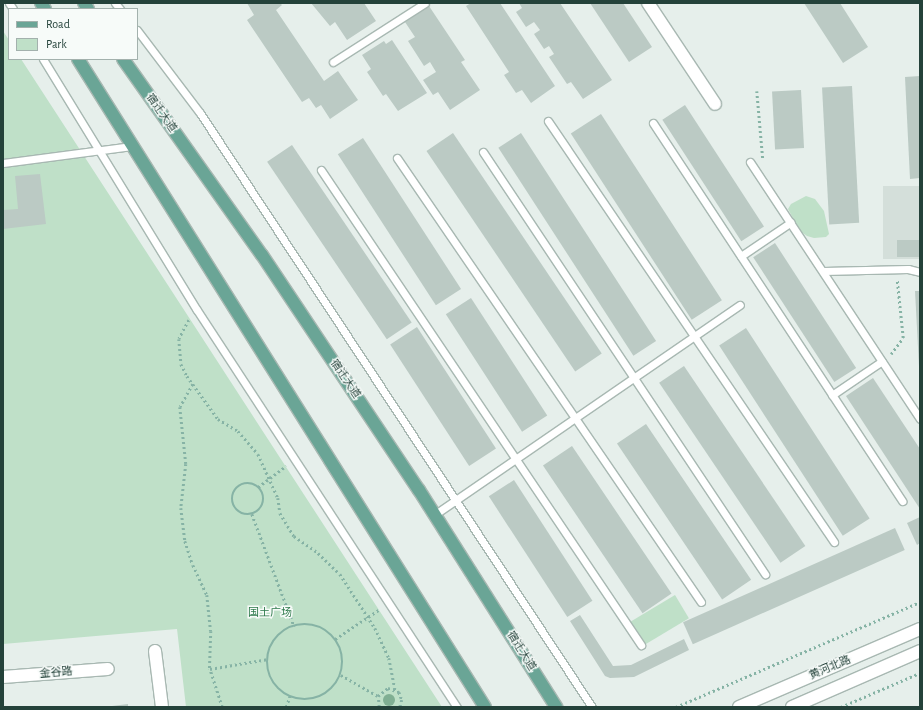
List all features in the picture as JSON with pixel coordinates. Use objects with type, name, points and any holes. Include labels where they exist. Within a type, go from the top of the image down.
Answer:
[{"type":"main road","points":[[648,3],[715,104]]},
{"type":"main road","points":[[79,60],[485,707]]},
{"type":"main road","name":"宿迁大道","points":[[124,60],[262,255],[434,515],[556,707]]},
{"type":"main road","name":"黄河北路","points":[[739,707],[920,629]]},
{"type":"main road","points":[[155,651],[162,707]]},
{"type":"main road","name":"黄河北路","points":[[792,707],[920,651]]},
{"type":"main road","name":"金谷路","points":[[3,677],[108,669]]},
{"type":"lane","points":[[334,62],[425,3]]},
{"type":"lane","points":[[138,31],[200,113],[457,499],[592,707]]},
{"type":"lane","points":[[44,60],[197,310],[457,707]]},
{"type":"lane","points":[[548,121],[834,542]]},
{"type":"lane","points":[[653,123],[902,502]]},
{"type":"lane","points":[[3,163],[98,149],[132,146]]},
{"type":"lane","points":[[483,152],[765,574]]},
{"type":"lane","points":[[397,158],[701,602]]},
{"type":"lane","points":[[750,162],[920,419]]},
{"type":"lane","points":[[321,170],[641,645]]},
{"type":"lane","points":[[740,256],[791,222]]},
{"type":"lane","points":[[823,271],[896,269],[920,272]]},
{"type":"lane","points":[[434,515],[740,305]]},
{"type":"lane","points":[[832,395],[882,361]]},
{"type":"lane","points":[[913,408],[920,403]]},
{"type":"path","points":[[757,91],[763,158],[759,175]]},
{"type":"path","points":[[882,361],[898,347],[903,338],[896,269]]},
{"type":"path","points":[[197,310],[187,322],[179,339],[181,364],[193,384],[218,419],[248,441],[267,468],[278,498],[280,513],[294,536],[318,553],[340,574],[368,617],[389,658],[395,690],[401,696],[400,707]]},
{"type":"path","points":[[193,384],[180,407],[186,464],[181,508],[185,541],[192,565],[207,595],[211,631],[210,669],[222,707]]},
{"type":"path","points":[[258,487],[294,460]]},
{"type":"path","points":[[246,483],[258,487],[263,494],[263,502],[252,514],[237,510],[232,500],[233,493],[246,483]]},
{"type":"path","points":[[252,514],[294,626]]},
{"type":"path","points":[[676,707],[920,602]]},
{"type":"path","points":[[335,639],[388,603]]},
{"type":"path","points":[[304,624],[317,625],[335,639],[341,649],[344,662],[341,675],[335,686],[322,697],[309,700],[290,696],[274,684],[269,672],[268,659],[271,646],[278,635],[294,626],[304,624]]},
{"type":"path","points":[[210,669],[268,659]]},
{"type":"path","points":[[841,707],[920,673]]},
{"type":"path","points":[[341,675],[378,696]]},
{"type":"path","points":[[379,707],[378,696],[384,689],[395,690]]},
{"type":"path","points":[[286,707],[290,696]]},
{"type":"shaded area","points":[[883,186],[920,186],[920,259],[883,259]]},
{"type":"green space","name":"国土广场","points":[[3,31],[8,38],[8,60],[22,60],[442,707],[186,707],[177,629],[3,644]]},
{"type":"green space","points":[[806,196],[815,199],[824,211],[829,234],[826,237],[814,238],[807,236],[800,231],[788,209],[791,204]]},
{"type":"green space","points":[[675,595],[689,618],[643,645],[630,622]]},
{"type":"building","points":[[247,3],[280,3],[282,5],[276,10],[324,81],[338,71],[358,100],[330,119],[321,105],[316,108],[309,98],[302,102],[247,20],[254,15]]},
{"type":"building","points":[[311,3],[364,3],[376,21],[347,40],[335,22],[330,26]]},
{"type":"building","points":[[471,3],[500,3],[555,86],[531,103],[522,90],[516,93],[504,75],[509,72],[466,6]]},
{"type":"building","points":[[519,3],[560,3],[612,80],[583,99],[571,82],[567,84],[549,57],[554,54],[549,46],[544,49],[534,34],[540,30],[534,22],[526,27],[516,12],[522,8]]},
{"type":"building","points":[[590,3],[623,3],[652,47],[629,62]]},
{"type":"building","points":[[804,3],[840,3],[868,47],[843,63]]},
{"type":"building","points":[[429,6],[465,60],[461,62],[480,90],[450,110],[438,92],[433,95],[423,80],[436,72],[430,62],[424,66],[408,41],[415,37],[405,22]]},
{"type":"building","points":[[392,40],[427,93],[398,111],[386,94],[383,96],[367,72],[371,69],[362,55],[384,41],[386,44]]},
{"type":"building","points":[[920,76],[920,178],[910,179],[905,77]]},
{"type":"building","points":[[852,86],[859,223],[829,224],[822,88]]},
{"type":"building","points":[[801,90],[804,148],[775,149],[772,92]]},
{"type":"building","points":[[685,105],[764,227],[741,241],[662,120]]},
{"type":"building","points":[[601,114],[722,300],[692,320],[571,134]]},
{"type":"building","points":[[453,133],[602,354],[575,371],[426,151]]},
{"type":"building","points":[[521,133],[656,341],[633,356],[498,148]]},
{"type":"building","points":[[363,138],[461,289],[436,305],[338,154]]},
{"type":"building","points":[[292,145],[412,322],[387,339],[267,162]]},
{"type":"building","points":[[40,174],[46,224],[3,229],[3,210],[18,209],[15,176]]},
{"type":"building","points":[[897,240],[920,240],[920,257],[897,257]]},
{"type":"building","points":[[775,243],[856,368],[834,382],[753,257]]},
{"type":"building","points":[[915,291],[920,291],[920,366],[919,366]]},
{"type":"building","points":[[471,298],[547,415],[522,432],[446,314]]},
{"type":"building","points":[[417,327],[496,449],[469,466],[390,344]]},
{"type":"building","points":[[746,328],[870,518],[843,536],[719,345]]},
{"type":"building","points":[[684,366],[805,546],[780,563],[659,383]]},
{"type":"building","points":[[873,378],[920,449],[920,509],[846,396]]},
{"type":"building","points":[[646,424],[751,580],[722,599],[617,444]]},
{"type":"building","points":[[572,446],[672,594],[643,613],[543,466]]},
{"type":"building","points":[[514,480],[592,601],[567,617],[489,496]]},
{"type":"building","points":[[920,517],[920,543],[917,545],[907,523]]},
{"type":"building","points":[[895,528],[905,550],[693,644],[683,622]]},
{"type":"building","points":[[580,615],[613,666],[631,665],[684,639],[689,650],[634,677],[610,678],[605,676],[570,621]]},
{"type":"building","points":[[128,704],[128,707],[112,707],[112,706]]}]
